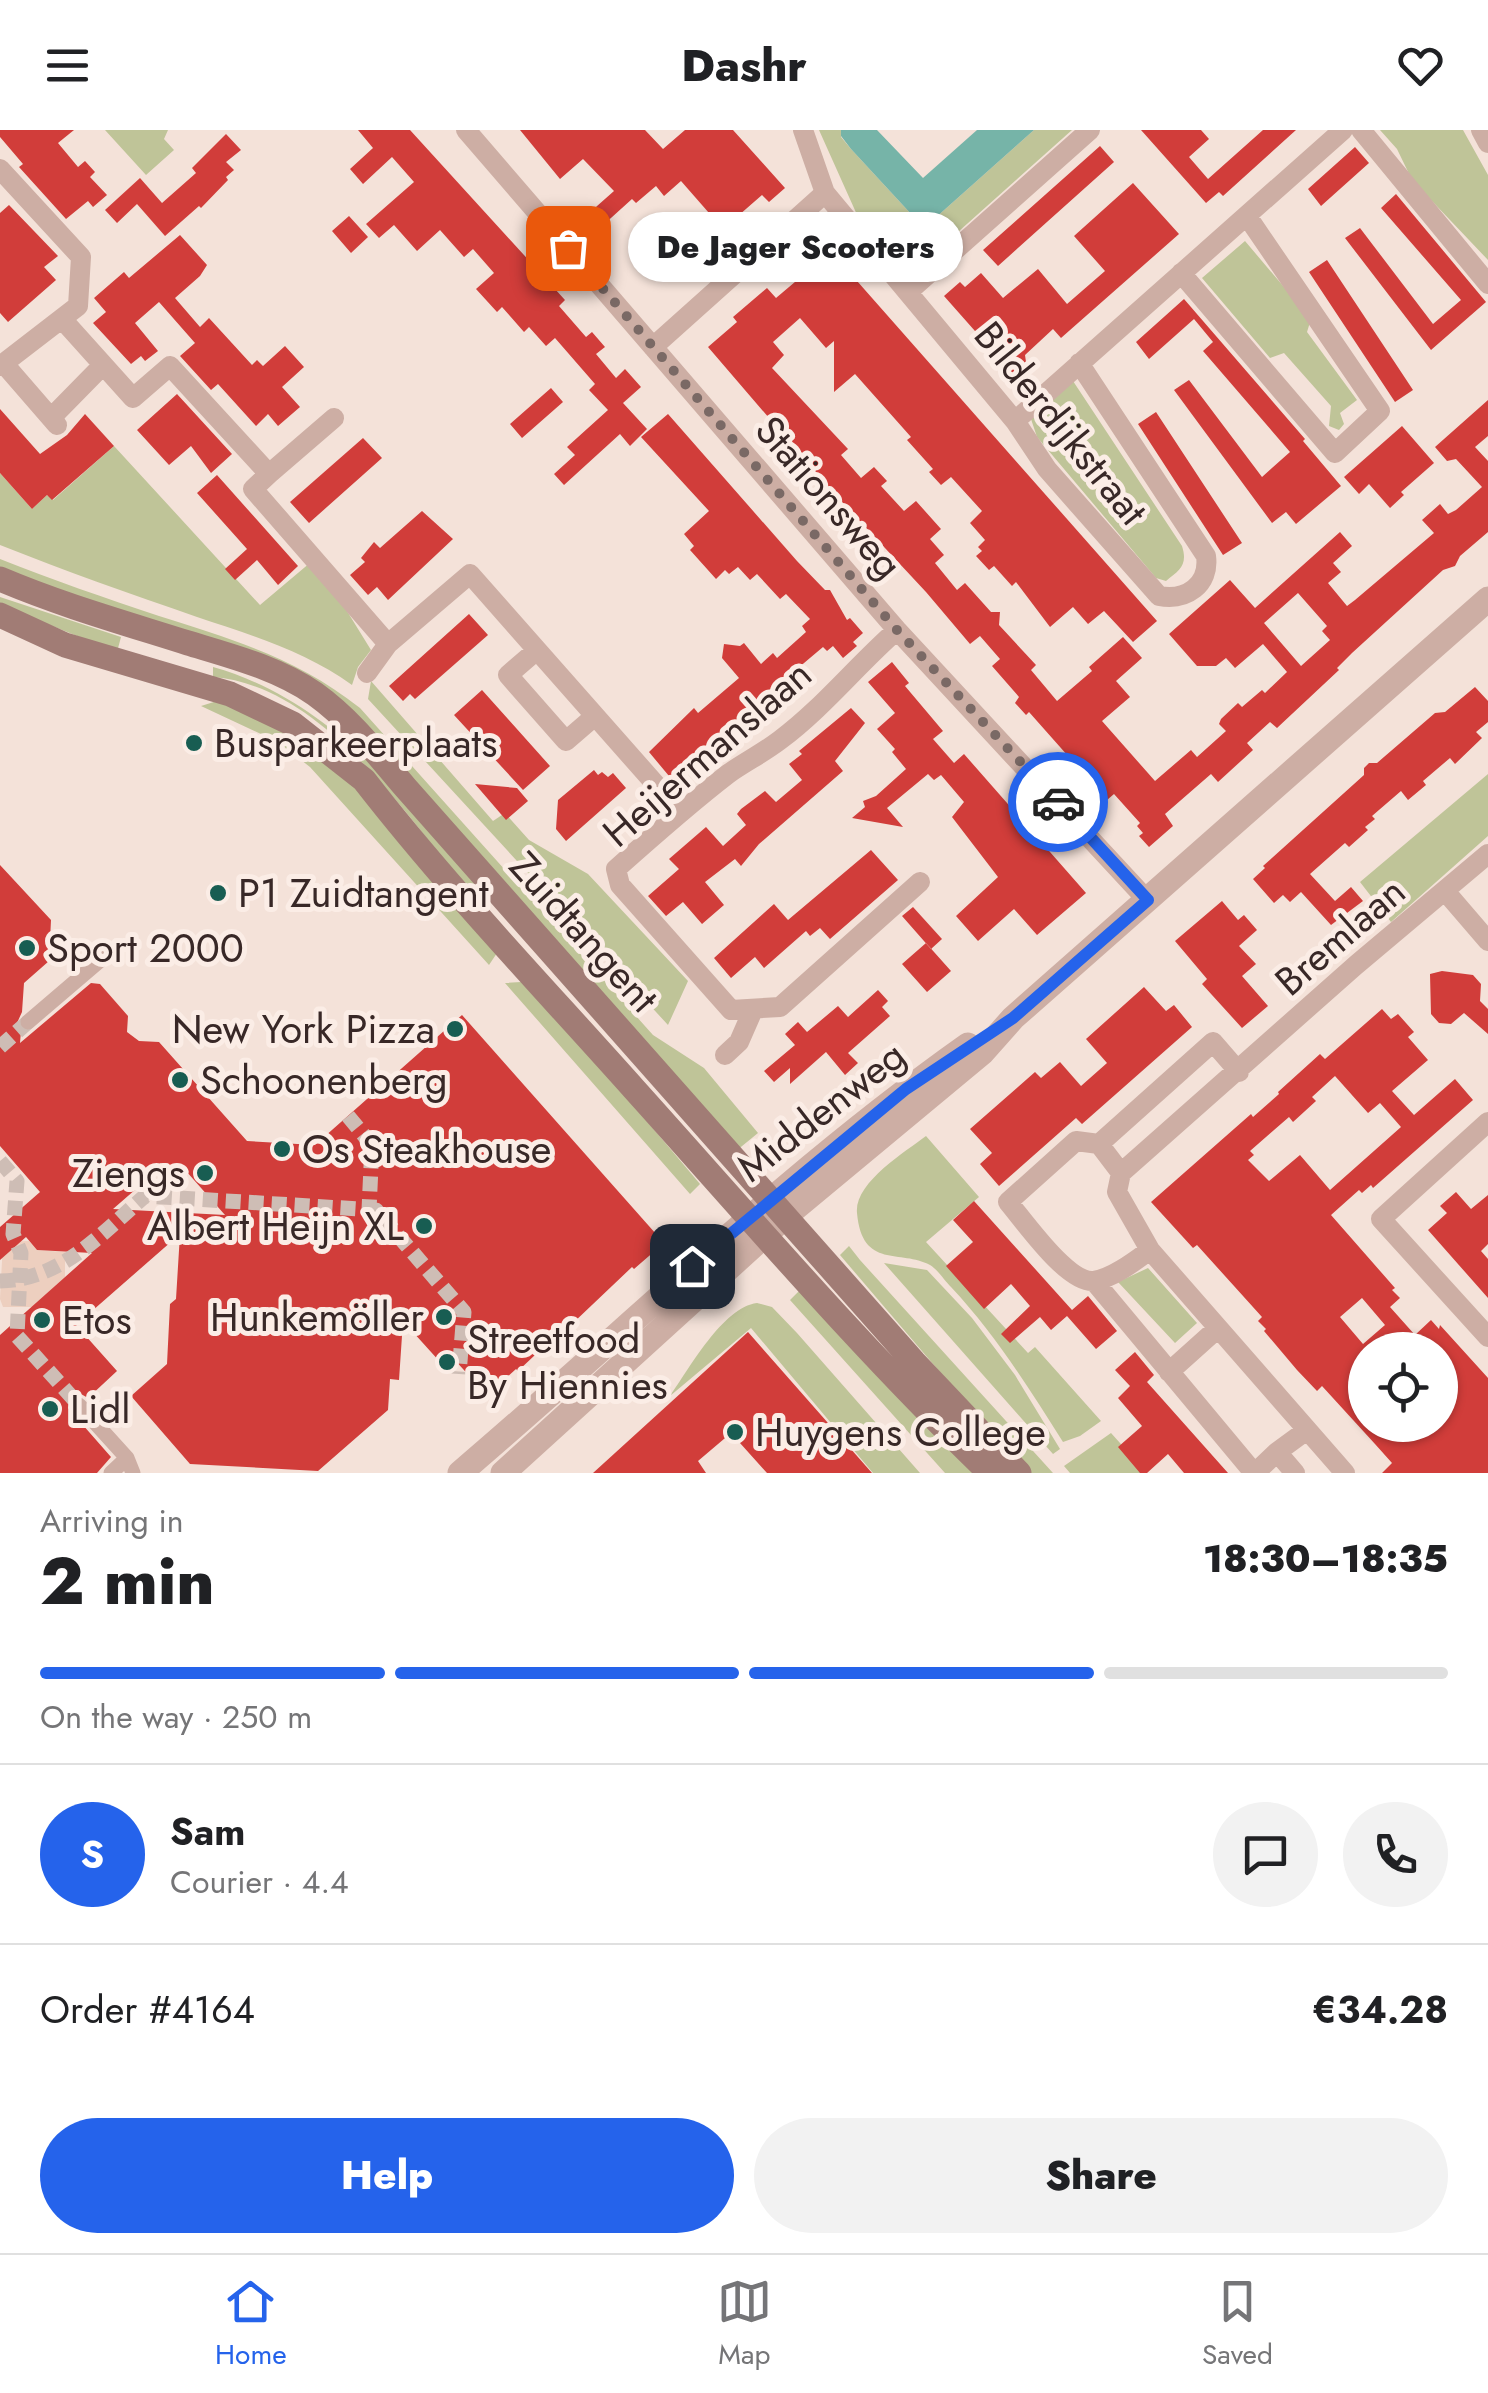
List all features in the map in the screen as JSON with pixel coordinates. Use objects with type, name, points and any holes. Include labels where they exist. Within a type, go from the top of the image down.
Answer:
[{"type":"main road","name":"Zuidtangent","points":[[0,579],[271,671],[311,691],[332,708],[372,744],[411,794],[914,1362],[1020,1473]]},
{"type":"main road","name":"Zuidtangent","points":[[0,614],[65,645],[230,694],[293,724],[324,745],[364,780],[513,955],[902,1387],[990,1473]]},
{"type":"street","name":"Stationsweg","points":[[466,130],[897,630],[1148,900]]},
{"type":"street","name":"Bilderdijkstraat","points":[[803,130],[825,193],[1016,420],[1059,483],[1159,596],[1170,598],[1193,590],[1208,569],[1206,556],[1079,363]]},
{"type":"street","points":[[908,292],[1090,130]]},
{"type":"street","points":[[1016,420],[1343,130]]},
{"type":"street","points":[[1361,130],[1488,284]]},
{"type":"street","points":[[1482,130],[1488,143]]},
{"type":"street","points":[[0,169],[81,256],[78,306],[2,366],[54,422],[103,364]]},
{"type":"street","points":[[653,347],[825,193]]},
{"type":"street","points":[[1181,273],[1335,452],[1380,411],[1247,216]]},
{"type":"street","points":[[62,319],[134,398],[170,366],[269,474]]},
{"type":"street","points":[[334,418],[252,489],[388,644]]},
{"type":"street","points":[[367,673],[388,644],[470,574],[680,812]]},
{"type":"street","name":"Middenweg","points":[[460,1473],[779,1207],[906,1089],[1013,1018],[1488,599]]},
{"type":"street","name":"Heijermanslaan","points":[[752,1010],[731,1010],[620,885],[616,869],[680,812],[780,740],[897,630]]},
{"type":"street","points":[[537,650],[508,676],[566,742],[596,716]]},
{"type":"street","points":[[538,709],[567,684]]},
{"type":"street","name":"Bremlaan","points":[[1120,1173],[1488,854]]},
{"type":"street","points":[[724,1055],[739,1042],[752,1010],[780,1006],[920,882]]},
{"type":"street","points":[[1445,891],[1488,941]]},
{"type":"street","points":[[28,1022],[104,957]]},
{"type":"street","points":[[1099,1144],[1213,1042],[1238,1072]]},
{"type":"street","points":[[1488,1122],[1380,1219],[1488,1337]]},
{"type":"street","points":[[1150,1250],[1131,1264],[1094,1281],[1073,1277],[1008,1202],[1076,1141],[1099,1144],[1120,1173],[1117,1192],[1150,1250],[1344,1473]]},
{"type":"street","name":"Middenweg","points":[[502,1473],[756,1226]]},
{"type":"street","points":[[1094,1281],[1255,1473],[1307,1430]]},
{"type":"street","points":[[1169,1372],[1218,1328]]},
{"type":"street","points":[[79,1405],[130,1466],[111,1473]]},
{"type":"street","points":[[1277,1452],[1295,1473]]},
{"type":"green space","points":[[105,130],[168,130],[164,139],[174,150],[146,175]]},
{"type":"green space","points":[[819,130],[841,130],[841,137],[851,149],[924,228],[1034,130],[1072,130],[910,275],[858,217]]},
{"type":"green space","points":[[1380,130],[1463,130],[1488,175],[1488,260],[1412,180],[1397,149]]},
{"type":"green space","points":[[1245,241],[1311,319],[1307,332],[1357,400],[1340,413],[1344,424],[1339,430],[1329,426],[1331,406],[1284,353],[1270,358],[1202,278]]},
{"type":"green space","points":[[1073,381],[1182,546],[1182,567],[1166,581],[1156,578],[1037,437],[1031,419]]},
{"type":"green space","points":[[114,446],[260,605],[311,562],[334,590],[371,650],[358,667],[352,685],[277,645],[0,545],[0,473],[32,509],[47,495],[53,500]]},
{"type":"green space","points":[[0,559],[264,652],[313,676],[360,708],[653,1035],[704,1068],[758,1133],[736,1151],[339,704],[0,571]]},
{"type":"green space","points":[[0,597],[121,637],[117,652],[0,605]]},
{"type":"green space","points":[[213,667],[257,683],[297,705],[334,731],[402,794],[494,897],[481,908],[397,802],[330,733],[294,706],[255,686],[213,677]]},
{"type":"green space","points":[[371,681],[493,821],[505,813],[529,840],[588,874],[688,981],[668,1025],[368,699]]},
{"type":"green space","points":[[217,701],[304,739],[361,790],[497,953],[489,965],[310,767],[278,742],[201,706]]},
{"type":"green space","points":[[1488,774],[1488,836],[1391,922],[1360,882]]},
{"type":"green space","points":[[521,982],[613,1081],[700,1184],[690,1194],[505,983]]},
{"type":"green space","points":[[926,1136],[979,1197],[926,1242],[1028,1353],[1035,1347],[1101,1421],[1080,1436],[1063,1442],[997,1342],[935,1269],[919,1261],[884,1254],[866,1243],[857,1213],[864,1191],[883,1169]]},
{"type":"green space","points":[[849,1246],[1053,1473],[1026,1473],[840,1255]]},
{"type":"green space","points":[[884,1263],[927,1270],[972,1318],[1015,1375],[1060,1449],[1053,1454]]},
{"type":"green space","points":[[1148,1268],[1197,1323],[1175,1343],[1118,1282]]},
{"type":"green space","points":[[803,1287],[982,1473],[945,1473],[790,1300]]},
{"type":"green space","points":[[757,1303],[772,1307],[797,1333],[920,1473],[873,1473],[751,1328],[670,1396],[720,1327],[744,1307]]},
{"type":"green space","points":[[1111,1433],[1147,1473],[1070,1473],[1064,1466]]},
{"type":"shaded area","points":[[29,1241],[37,1250],[65,1252],[65,1277],[32,1307],[3,1307],[3,1242]]},
{"type":"water","points":[[841,130],[877,130],[923,178],[977,130],[1034,130],[924,228],[851,149]]},
{"type":"building","points":[[0,130],[74,130],[58,143],[78,167],[85,161],[95,172],[90,177],[107,195],[93,207],[88,201],[66,219],[19,167],[23,164],[0,137]]},
{"type":"building","points":[[358,130],[410,130],[565,300],[559,306],[586,337],[592,332],[605,347],[596,354],[616,378],[625,369],[641,387],[623,403],[647,429],[630,446],[620,434],[564,485],[554,474],[575,455],[567,447],[608,410],[589,390],[595,384],[555,338],[546,346],[529,327],[524,332],[502,307],[497,312],[476,289],[494,273],[473,249],[464,257],[440,230],[417,251],[394,225],[379,238],[366,224],[414,182],[392,157],[363,184],[350,169],[373,148]]},
{"type":"building","points":[[520,130],[645,130],[663,149],[685,130],[733,130],[785,188],[769,202],[762,195],[723,229],[681,181],[664,196],[656,186],[636,203],[632,199],[601,227],[588,214],[614,191],[583,159],[560,179]]},
{"type":"building","points":[[1141,130],[1201,130],[1209,139],[1189,157],[1208,179],[1263,130],[1296,130],[1223,196],[1219,192],[1206,203]]},
{"type":"building","points":[[226,134],[241,150],[226,162],[234,170],[201,208],[165,236],[137,204],[117,223],[105,210],[140,178],[162,203],[196,173],[192,168]]},
{"type":"building","points":[[1100,146],[1114,162],[998,266],[983,250]]},
{"type":"building","points":[[1355,147],[1369,163],[1321,206],[1308,189]]},
{"type":"building","points":[[1133,183],[1179,234],[1061,338],[1053,329],[1025,355],[1026,362],[1013,374],[944,296],[960,282],[965,287],[981,273],[1003,298],[1038,269],[1067,304],[1105,271],[1074,236]]},
{"type":"building","points":[[1396,194],[1486,302],[1431,350],[1345,238],[1360,228],[1433,324],[1461,300],[1381,208]]},
{"type":"building","points":[[9,205],[58,256],[44,267],[56,280],[8,322],[0,313],[0,213]]},
{"type":"building","points":[[349,216],[368,237],[351,253],[332,231]]},
{"type":"building","points":[[661,234],[675,246],[686,235],[697,247],[658,281],[636,256]]},
{"type":"building","points":[[180,235],[207,265],[175,298],[200,327],[209,318],[252,365],[257,360],[263,366],[285,346],[304,367],[282,387],[300,407],[278,426],[268,414],[256,426],[218,384],[211,390],[180,356],[195,343],[159,302],[135,323],[158,351],[145,361],[141,356],[131,364],[93,323],[106,312],[94,298],[124,272],[129,278]]},
{"type":"building","points":[[820,239],[1157,621],[1133,642],[1104,611],[1088,624],[1073,607],[1050,627],[1016,582],[1012,586],[994,566],[989,570],[976,556],[985,540],[970,523],[982,511],[951,477],[941,485],[929,472],[933,469],[907,440],[911,437],[855,374],[834,392],[834,341],[826,348],[800,318],[773,342],[784,355],[772,368],[848,449],[841,455],[861,478],[874,467],[887,481],[881,486],[904,511],[916,501],[941,529],[930,539],[944,555],[935,563],[957,590],[965,583],[991,612],[1000,612],[999,625],[1036,665],[1031,670],[1057,701],[1123,637],[1142,658],[1116,681],[1130,697],[1102,721],[1155,781],[1191,750],[1197,757],[1226,731],[1219,724],[1221,719],[1238,703],[1242,707],[1262,690],[1265,693],[1287,672],[1263,644],[1235,668],[1226,658],[1216,666],[1197,666],[1169,634],[1230,580],[1255,608],[1340,532],[1352,546],[1333,563],[1341,572],[1328,583],[1347,606],[1434,533],[1422,520],[1440,504],[1448,514],[1482,487],[1456,459],[1447,461],[1435,447],[1488,400],[1488,436],[1475,447],[1488,461],[1488,532],[1460,556],[1455,566],[1443,570],[1352,653],[1277,728],[1270,722],[1247,743],[1253,750],[1218,782],[1211,774],[1165,814],[1173,826],[1149,847],[1139,836],[1143,833],[1137,826],[1140,823],[1114,794],[1107,800],[1029,712],[1026,715],[1015,703],[1019,697],[992,666],[1000,659],[980,636],[970,644],[708,347],[737,322],[733,317],[767,288],[776,298],[815,265],[805,252]],"holes":[[[1298,593],[1327,626],[1322,631],[1330,640],[1301,666],[1264,623]]]},
{"type":"building","points":[[1327,260],[1413,390],[1395,402],[1309,272]]},
{"type":"building","points":[[1184,299],[1341,486],[1296,524],[1286,512],[1272,523],[1174,390],[1189,380],[1262,477],[1290,452],[1203,351],[1213,342],[1194,319],[1149,359],[1136,342]]},
{"type":"building","points":[[551,388],[563,402],[522,438],[510,424]]},
{"type":"building","points":[[177,394],[232,454],[211,473],[191,446],[169,465],[137,430]]},
{"type":"building","points":[[0,409],[40,454],[67,435],[85,414],[114,446],[52,500],[47,495],[32,509],[0,473]]},
{"type":"building","points":[[1156,412],[1242,543],[1223,555],[1138,424]]},
{"type":"building","points":[[668,414],[797,561],[825,590],[830,590],[847,620],[850,618],[863,633],[853,642],[857,646],[843,658],[833,646],[827,651],[823,647],[791,674],[799,683],[674,782],[649,752],[694,708],[698,713],[739,678],[722,658],[724,644],[744,643],[761,664],[773,653],[777,658],[806,632],[802,626],[810,619],[786,594],[780,599],[757,574],[750,580],[738,567],[729,574],[725,570],[716,579],[690,550],[694,546],[684,534],[709,511],[641,437]]},
{"type":"building","points":[[1402,426],[1434,463],[1401,492],[1404,495],[1390,508],[1369,484],[1359,494],[1344,477]]},
{"type":"building","points":[[363,438],[382,458],[309,523],[290,502]]},
{"type":"building","points":[[217,475],[298,566],[278,585],[257,560],[235,580],[225,569],[247,549],[197,493]]},
{"type":"building","points":[[422,511],[453,539],[388,600],[377,587],[368,595],[350,575],[365,562],[361,558],[374,542],[380,548]]},
{"type":"building","points":[[469,614],[488,635],[415,699],[410,694],[403,701],[389,686]]},
{"type":"building","points":[[892,662],[909,683],[905,686],[943,731],[933,739],[954,763],[964,754],[1086,893],[1037,935],[1014,909],[978,941],[956,916],[998,877],[952,817],[964,802],[941,775],[934,780],[928,774],[887,808],[903,827],[852,818],[865,807],[863,801],[876,796],[906,769],[877,729],[895,713],[868,682]]},
{"type":"building","points":[[1475,687],[1488,701],[1488,722],[1476,732],[1482,738],[1455,764],[1450,758],[1408,800],[1401,791],[1372,816],[1375,819],[1365,827],[1368,830],[1349,847],[1345,843],[1310,874],[1335,901],[1351,887],[1363,901],[1331,925],[1301,892],[1290,902],[1283,895],[1274,903],[1253,879],[1263,866],[1364,775],[1369,763],[1377,763],[1435,713],[1445,712]]},
{"type":"building","points":[[482,690],[550,766],[523,790],[454,715]]},
{"type":"building","points":[[851,708],[865,723],[835,761],[843,771],[759,844],[741,866],[735,859],[705,882],[724,905],[702,924],[683,902],[666,916],[648,896],[679,869],[669,859],[706,827],[723,846],[746,825],[737,814],[741,809],[765,791],[776,802],[802,780],[789,764]]},
{"type":"building","points":[[594,770],[608,777],[613,773],[626,788],[566,841],[556,829],[558,800]]},
{"type":"building","points":[[475,784],[517,788],[528,801],[506,820]]},
{"type":"building","points":[[871,850],[898,880],[830,939],[820,928],[810,936],[806,931],[764,968],[755,957],[731,978],[714,958],[774,904],[788,920]]},
{"type":"building","points":[[0,865],[51,920],[49,961],[24,983],[22,1012],[17,1023],[20,1043],[91,983],[100,984],[128,1016],[127,1032],[139,1041],[159,1042],[247,1141],[315,1145],[462,1015],[664,1243],[487,1395],[451,1356],[450,1373],[403,1321],[399,1380],[390,1379],[388,1410],[318,1471],[190,1464],[131,1396],[167,1364],[180,1234],[76,1325],[117,1371],[88,1398],[81,1394],[72,1396],[68,1408],[111,1457],[97,1473],[0,1473],[0,1335],[92,1253],[37,1250],[26,1237],[0,1260],[0,1227],[40,1192],[0,1146]],"holes":[[[159,1169],[186,1171],[225,1215],[113,1209]]]},
{"type":"building","points":[[1222,901],[1238,920],[1244,915],[1257,930],[1239,946],[1256,964],[1242,976],[1268,1006],[1242,1028],[1202,984],[1207,979],[1175,941]]},
{"type":"building","points":[[913,907],[942,939],[931,949],[902,916]]},
{"type":"building","points":[[926,943],[951,971],[927,992],[902,964]]},
{"type":"building","points":[[1442,971],[1473,975],[1481,984],[1480,1001],[1488,1009],[1488,1034],[1464,1013],[1451,1024],[1439,1023],[1431,1014],[1430,974]]},
{"type":"building","points":[[1144,987],[1166,1011],[1174,1005],[1192,1027],[1082,1124],[1076,1118],[999,1186],[980,1164],[992,1153],[970,1129],[1035,1072],[1041,1078],[1060,1062],[1081,1086],[1107,1063],[1086,1039]]},
{"type":"building","points":[[878,990],[888,1001],[882,1007],[890,1016],[848,1053],[858,1063],[845,1075],[826,1052],[790,1084],[790,1068],[774,1082],[764,1071],[795,1045],[785,1034],[798,1022],[807,1032],[838,1006],[848,1017]]},
{"type":"building","points":[[1382,1009],[1391,1019],[1398,1014],[1414,1032],[1408,1037],[1428,1060],[1392,1091],[1414,1115],[1455,1079],[1473,1100],[1373,1188],[1371,1185],[1362,1193],[1359,1190],[1331,1215],[1395,1288],[1392,1290],[1400,1298],[1390,1307],[1412,1332],[1377,1332],[1385,1325],[1362,1298],[1340,1317],[1353,1332],[1348,1332],[1348,1415],[1322,1386],[1317,1391],[1297,1370],[1264,1331],[1258,1321],[1262,1317],[1197,1245],[1193,1248],[1151,1202],[1251,1114],[1253,1117],[1320,1054],[1325,1059]],"holes":[[[1335,1076],[1368,1113],[1380,1103],[1401,1127],[1330,1190],[1300,1155],[1269,1181],[1248,1160],[1254,1155],[1250,1151],[1289,1117],[1293,1122]]]},
{"type":"building","points":[[1456,1192],[1471,1209],[1488,1195],[1488,1244],[1481,1251],[1488,1259],[1488,1298],[1428,1230],[1447,1213],[1440,1206]]},
{"type":"building","points":[[974,1201],[1072,1310],[1088,1296],[1117,1331],[1096,1349],[1067,1316],[1051,1330],[1040,1317],[1010,1343],[1001,1334],[1030,1306],[1011,1284],[984,1309],[946,1266],[973,1242],[953,1220]]},
{"type":"building","points":[[1431,1320],[1439,1329],[1440,1325],[1446,1332],[1418,1332]]},
{"type":"building","name":"Huygens College","points":[[748,1332],[872,1473],[767,1473],[731,1433],[698,1461],[706,1473],[593,1473]]},
{"type":"building","points":[[1458,1345],[1488,1378],[1488,1473],[1382,1473],[1392,1463],[1373,1442],[1458,1442]]},
{"type":"building","points":[[1135,1352],[1154,1375],[1147,1382],[1228,1473],[1184,1473],[1168,1454],[1147,1473],[1140,1473],[1118,1447],[1142,1426],[1118,1398],[1130,1386],[1115,1370]]},
{"type":"tunnel","points":[[0,1047],[28,1022]]},
{"type":"tunnel","points":[[348,1116],[372,1145],[369,1210]]},
{"type":"tunnel","points":[[0,1161],[17,1181],[13,1234],[21,1253],[17,1336],[79,1405]]},
{"type":"tunnel","points":[[0,1281],[22,1279],[61,1264],[145,1196],[376,1210],[464,1312],[459,1374]]},
{"type":"way so far","points":[[568,248],[897,630],[1058,802]]},
{"type":"place","name":"De Jager Scooters","points":[[568,248]]},
{"type":"place","name":"Busparkeerplaats","points":[[194,743]]},
{"type":"place","name":"P1 Zuidtangent","points":[[218,893]]},
{"type":"place","name":"Sport 2000","points":[[27,948]]},
{"type":"place","name":"New York Pizza","points":[[455,1029]]},
{"type":"place","name":"Schoonenberg","points":[[180,1080]]},
{"type":"place","name":"Os Steakhouse","points":[[282,1149]]},
{"type":"place","name":"Ziengs","points":[[205,1173]]},
{"type":"place","name":"Albert Heijn XL","points":[[424,1226]]},
{"type":"place","name":"Hunkemöller","points":[[444,1317]]},
{"type":"place","name":"Etos","points":[[42,1320]]},
{"type":"place","name":"Streetfood By Hiennies","points":[[447,1362]]},
{"type":"place","name":"Lidl","points":[[50,1409]]},
{"type":"place","name":"Huygens College","points":[[735,1432]]},
{"type":"route","points":[[692,1266],[906,1089],[1013,1018],[1148,900],[1058,802]]}]
